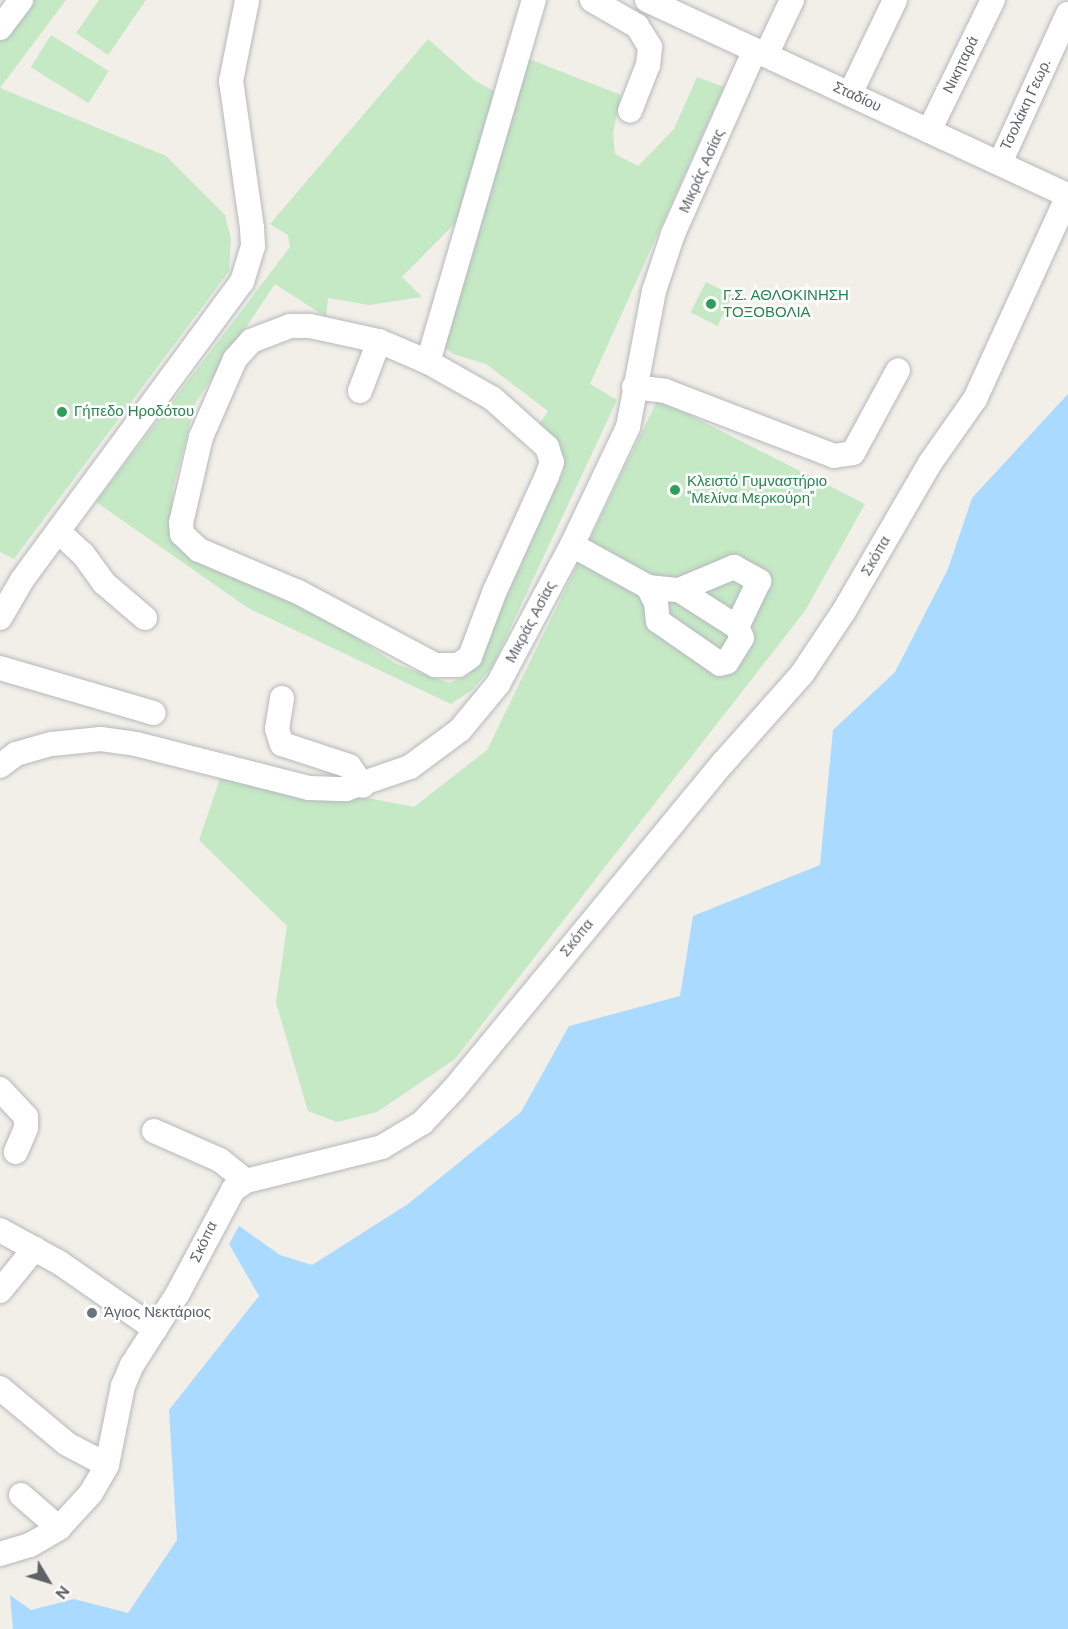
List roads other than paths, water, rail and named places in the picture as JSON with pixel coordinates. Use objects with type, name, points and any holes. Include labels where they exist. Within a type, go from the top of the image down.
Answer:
[{"type":"street","points":[[0,28],[21,0]]},
{"type":"street","points":[[0,618],[22,580],[60,532],[242,282],[249,263],[252,228],[231,81],[247,0]]},
{"type":"street","points":[[429,362],[534,0]]},
{"type":"street","points":[[592,0],[637,26],[650,47],[648,65],[630,111]]},
{"type":"street","name":"Σταδίου","points":[[647,0],[686,8],[760,52],[1068,195]]},
{"type":"street","name":"Μικράς Ασίας","points":[[5,757],[52,744],[101,739],[136,744],[309,788],[328,790],[363,786],[433,753],[480,709],[498,684],[572,544],[628,427],[654,291],[673,234],[760,52],[792,0]]},
{"type":"street","points":[[850,94],[895,0]]},
{"type":"street","name":"Νικηταρά","points":[[929,131],[993,0]]},
{"type":"street","name":"Τσολάκη Γεωρ.","points":[[1000,163],[1068,14]]},
{"type":"street","name":"Σκόπα","points":[[0,1554],[30,1545],[58,1528],[76,1513],[107,1465],[123,1386],[186,1278],[225,1200],[246,1181],[370,1151],[396,1142],[422,1123],[454,1089],[723,763],[798,679],[827,639],[930,463],[975,399],[1068,195]]},
{"type":"street","points":[[310,326],[379,340],[429,362],[484,393],[524,424],[547,447],[552,462],[470,657],[447,668],[298,592],[199,550],[182,534],[181,523],[201,437],[235,359],[251,341],[284,327],[310,326]]},
{"type":"street","points":[[360,391],[379,340]]},
{"type":"street","points":[[634,387],[664,391],[834,456],[853,453],[898,370]]},
{"type":"street","points":[[60,532],[83,554],[104,583],[145,618]]},
{"type":"street","points":[[572,544],[648,587],[679,590],[737,627],[742,638],[731,658],[720,664],[658,621],[656,603],[648,587]]},
{"type":"street","points":[[679,590],[734,567],[759,581],[737,627]]},
{"type":"street","points":[[0,668],[154,713]]},
{"type":"street","points":[[282,698],[278,740],[289,748],[349,766],[363,786]]},
{"type":"street","points":[[0,1089],[26,1117],[26,1128],[16,1152]]},
{"type":"street","points":[[154,1131],[205,1152],[246,1181]]},
{"type":"street","points":[[0,1230],[35,1248],[155,1329]]},
{"type":"street","points":[[0,1291],[35,1248]]},
{"type":"street","points":[[0,1388],[67,1444],[107,1465]]},
{"type":"street","points":[[21,1495],[58,1528]]},
{"type":"water","points":[[1068,394],[1068,1629],[13,1629],[10,1595],[31,1610],[74,1599],[128,1613],[177,1540],[169,1410],[259,1296],[229,1244],[239,1226],[280,1255],[312,1265],[408,1204],[521,1112],[569,1026],[680,996],[693,916],[820,865],[833,730],[895,672],[948,569],[972,498]]},
{"type":"place","name":"Γ.Σ. ΑΘΛΟΚΙΝΗΣΗ ΤΟΞΟΒΟΛΙΑ","points":[[711,304]]},
{"type":"place","name":"Γήπεδο Ηροδότου","points":[[62,412]]},
{"type":"place","name":"Κλειστό Γυμναστήριο \"Μελίνα Μερκούρη\"","points":[[675,490]]},
{"type":"place","name":"Άγιος Νεκτάριος","points":[[92,1313]]}]
